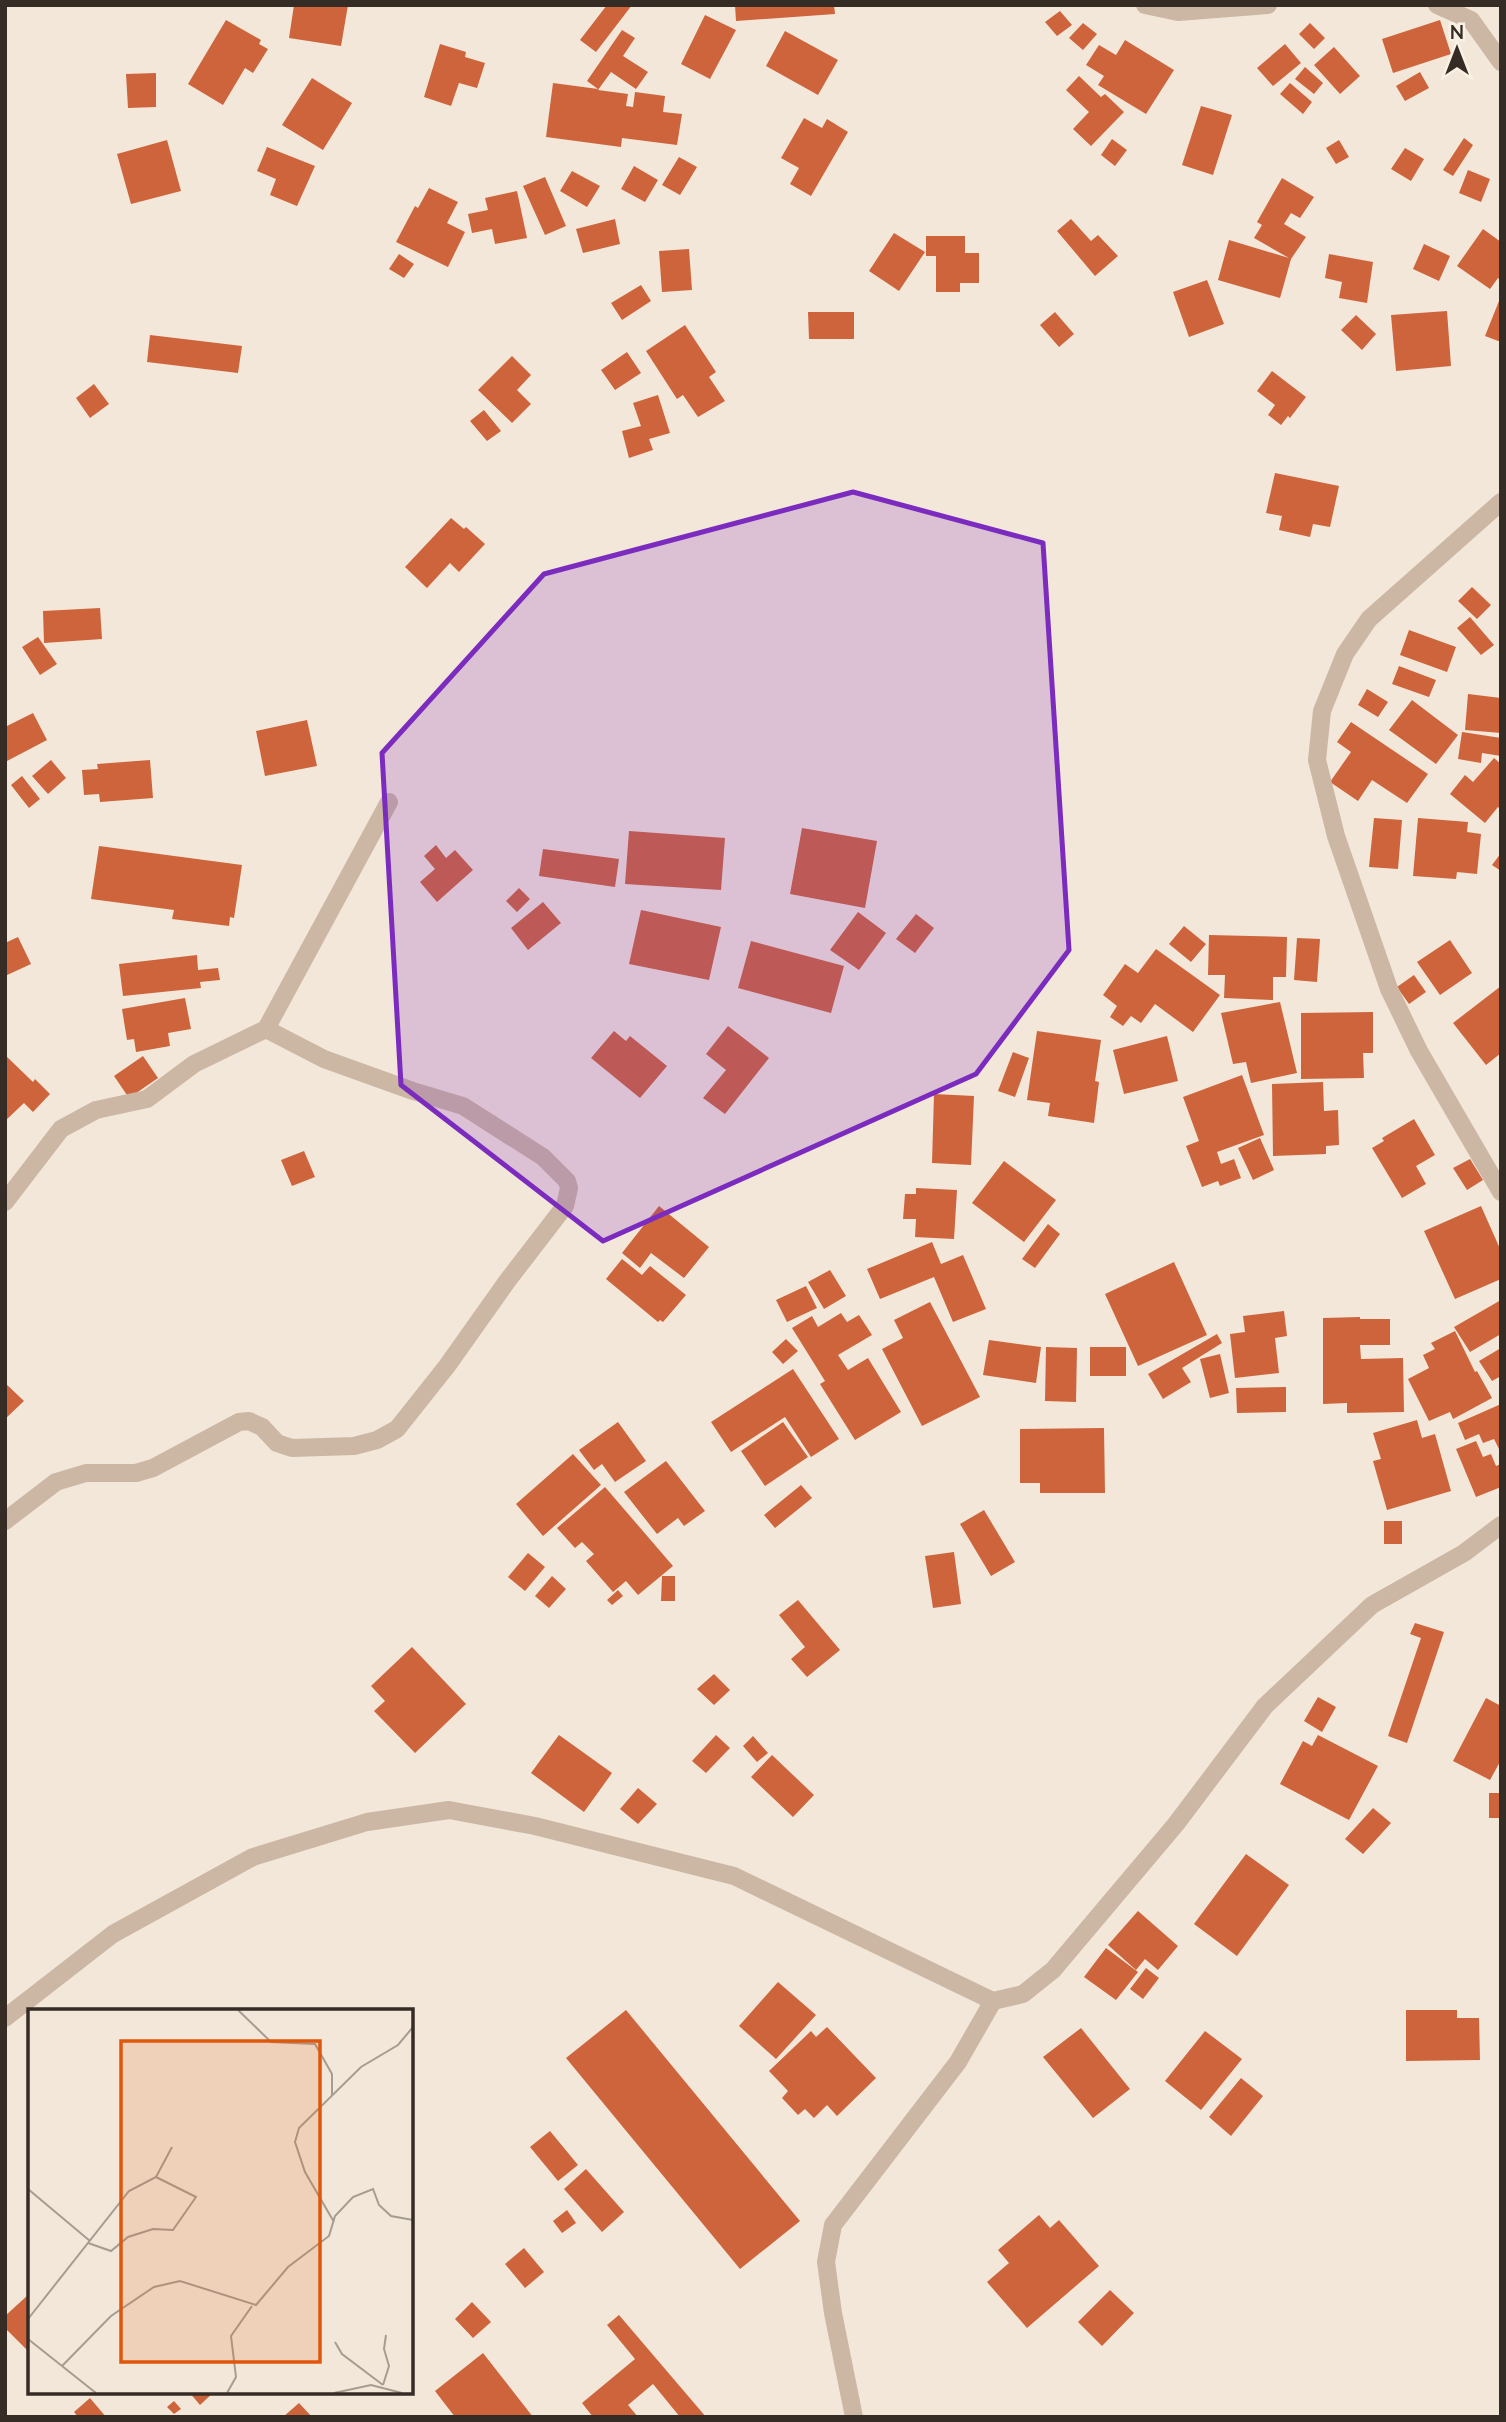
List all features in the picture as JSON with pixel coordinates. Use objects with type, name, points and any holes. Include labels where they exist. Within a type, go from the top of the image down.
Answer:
[{"type":"street","points":[[1144,5],[1178,12],[1269,5]]},
{"type":"street","points":[[1437,5],[1471,20],[1501,62]]},
{"type":"street","points":[[1501,502],[1369,619],[1345,654],[1322,711],[1317,760],[1336,836],[1389,989],[1419,1051],[1501,1192]]},
{"type":"street","points":[[5,1202],[61,1129],[96,1110],[146,1099],[194,1064],[266,1029],[389,802]]},
{"type":"street","points":[[5,1521],[56,1482],[86,1474],[136,1474],[153,1468],[239,1422],[250,1421],[262,1427],[277,1443],[292,1448],[354,1446],[377,1440],[397,1429],[565,1206],[569,1188],[567,1181],[543,1157],[463,1106],[324,1059],[266,1029]]},
{"type":"street","points":[[5,2018],[113,1934],[253,1857],[367,1822],[449,1810],[535,1826],[734,1876],[993,2001],[1023,1994],[1053,1970],[1176,1824],[1265,1706],[1372,1605],[1464,1553],[1501,1525]]},
{"type":"street","points":[[854,2417],[833,2313],[826,2262],[833,2225],[958,2062],[993,2001]]},
{"type":"highlighted area","points":[[853,492],[1043,543],[1069,950],[976,1074],[603,1241],[401,1085],[382,753],[544,574]]},
{"type":"building","points":[[294,5],[348,5],[341,46],[289,38]]},
{"type":"building","points":[[607,5],[632,5],[596,52],[580,40]]},
{"type":"building","points":[[735,5],[834,5],[835,14],[736,21]]},
{"type":"building","points":[[1060,11],[1072,25],[1057,36],[1045,22]]},
{"type":"building","points":[[705,15],[736,30],[710,79],[681,64]]},
{"type":"building","points":[[226,20],[261,40],[259,44],[268,49],[253,73],[245,68],[223,105],[188,84]]},
{"type":"building","points":[[1440,20],[1451,54],[1393,73],[1382,39]]},
{"type":"building","points":[[1083,23],[1097,34],[1083,50],[1069,38]]},
{"type":"building","points":[[1310,23],[1325,38],[1314,49],[1299,34]]},
{"type":"building","points":[[622,30],[635,38],[623,56],[648,72],[636,89],[611,72],[598,90],[628,94],[626,106],[633,107],[635,92],[665,96],[663,112],[682,114],[677,145],[622,138],[621,147],[546,137],[553,83],[598,89],[587,81]]},
{"type":"building","points":[[785,31],[838,60],[818,95],[766,66]]},
{"type":"building","points":[[1125,40],[1174,70],[1146,114],[1098,85],[1104,76],[1086,65],[1099,45],[1116,55]]},
{"type":"building","points":[[440,44],[466,52],[465,57],[485,63],[477,88],[459,83],[451,106],[424,97]]},
{"type":"building","points":[[1285,44],[1301,63],[1273,86],[1257,68]]},
{"type":"building","points":[[1334,47],[1360,76],[1340,94],[1314,65]]},
{"type":"building","points":[[1305,67],[1323,83],[1314,94],[1295,79]]},
{"type":"building","points":[[1420,72],[1429,88],[1405,101],[1396,86]]},
{"type":"building","points":[[156,73],[156,107],[128,108],[126,74]]},
{"type":"building","points":[[1079,76],[1101,97],[1105,94],[1124,112],[1091,146],[1073,129],[1089,112],[1066,90]]},
{"type":"building","points":[[312,78],[352,103],[323,150],[282,125]]},
{"type":"building","points":[[1290,83],[1312,102],[1303,114],[1280,94]]},
{"type":"building","points":[[1201,106],[1232,115],[1213,175],[1182,165]]},
{"type":"building","points":[[804,118],[822,128],[827,119],[848,132],[811,196],[790,184],[799,168],[781,158]]},
{"type":"building","points":[[1464,138],[1473,145],[1453,176],[1443,170]]},
{"type":"building","points":[[1112,139],[1127,150],[1115,166],[1101,155]]},
{"type":"building","points":[[167,140],[181,191],[131,204],[117,154]]},
{"type":"building","points":[[1339,140],[1349,157],[1336,164],[1326,148]]},
{"type":"building","points":[[267,147],[315,166],[297,206],[270,195],[276,179],[257,171]]},
{"type":"building","points":[[1405,148],[1424,159],[1411,181],[1391,169]]},
{"type":"building","points":[[679,157],[697,167],[680,195],[662,185]]},
{"type":"building","points":[[634,166],[658,180],[645,202],[621,189]]},
{"type":"building","points":[[1468,170],[1490,179],[1481,202],[1459,193]]},
{"type":"building","points":[[572,171],[600,186],[587,207],[560,191]]},
{"type":"building","points":[[545,177],[566,226],[545,235],[523,186]]},
{"type":"building","points":[[1282,178],[1314,197],[1300,218],[1291,213],[1284,224],[1306,237],[1291,259],[1280,298],[1218,280],[1229,240],[1289,258],[1254,238],[1262,225],[1257,222]]},
{"type":"building","points":[[429,188],[458,202],[447,223],[465,232],[448,267],[396,242],[415,206],[418,208]]},
{"type":"building","points":[[517,191],[527,238],[495,244],[492,229],[472,233],[468,214],[488,210],[485,198]]},
{"type":"building","points":[[615,219],[620,244],[583,253],[576,229]]},
{"type":"building","points":[[1071,219],[1091,241],[1098,235],[1118,256],[1095,276],[1057,231]]},
{"type":"building","points":[[1483,229],[1501,242],[1501,280],[1498,278],[1490,289],[1457,266]]},
{"type":"building","points":[[894,233],[925,252],[899,291],[869,271]]},
{"type":"building","points":[[926,236],[965,236],[965,253],[979,253],[979,283],[960,283],[960,292],[936,292],[936,256],[926,256]]},
{"type":"building","points":[[1424,244],[1450,256],[1439,281],[1413,269]]},
{"type":"building","points":[[689,249],[692,290],[662,292],[659,251]]},
{"type":"building","points":[[399,254],[414,264],[404,278],[389,269]]},
{"type":"building","points":[[1329,254],[1373,262],[1367,303],[1339,298],[1342,282],[1325,278]]},
{"type":"building","points":[[1207,280],[1224,324],[1189,337],[1173,292]]},
{"type":"building","points":[[641,285],[651,301],[622,320],[611,303]]},
{"type":"building","points":[[1501,296],[1501,342],[1485,336]]},
{"type":"building","points":[[1447,311],[1451,366],[1396,371],[1391,315]]},
{"type":"building","points":[[808,312],[854,312],[854,339],[809,339]]},
{"type":"building","points":[[1055,312],[1074,334],[1059,347],[1040,325]]},
{"type":"building","points":[[1356,315],[1376,334],[1362,350],[1341,330]]},
{"type":"building","points":[[685,325],[716,372],[709,377],[725,401],[698,417],[683,395],[677,399],[646,351]]},
{"type":"building","points":[[150,335],[242,346],[238,373],[147,362]]},
{"type":"building","points":[[627,352],[641,373],[615,390],[601,370]]},
{"type":"building","points":[[512,356],[531,375],[517,390],[531,404],[512,423],[478,390]]},
{"type":"building","points":[[1272,371],[1306,397],[1281,425],[1268,415],[1275,405],[1257,391]]},
{"type":"building","points":[[94,384],[109,404],[90,418],[76,398]]},
{"type":"building","points":[[658,395],[670,433],[649,439],[653,450],[629,458],[622,431],[641,426],[633,403]]},
{"type":"building","points":[[484,410],[501,431],[487,441],[470,421]]},
{"type":"building","points":[[1275,473],[1339,486],[1330,527],[1313,524],[1310,537],[1279,530],[1282,516],[1266,513]]},
{"type":"building","points":[[451,518],[485,544],[459,572],[450,563],[427,588],[405,567]]},
{"type":"building","points":[[1472,587],[1491,605],[1477,619],[1458,601]]},
{"type":"building","points":[[100,608],[102,639],[44,643],[43,611]]},
{"type":"building","points":[[1470,617],[1494,645],[1481,655],[1457,628]]},
{"type":"building","points":[[1409,630],[1456,647],[1447,672],[1400,655]]},
{"type":"building","points":[[38,637],[57,664],[40,675],[22,647]]},
{"type":"building","points":[[1399,666],[1436,680],[1429,697],[1392,684]]},
{"type":"building","points":[[1367,689],[1388,702],[1378,717],[1358,705]]},
{"type":"building","points":[[1468,694],[1501,698],[1501,733],[1465,730]]},
{"type":"building","points":[[1412,700],[1458,735],[1436,764],[1389,730]]},
{"type":"building","points":[[33,713],[47,740],[7,761],[5,727]]},
{"type":"building","points":[[307,720],[317,766],[265,776],[256,731]]},
{"type":"building","points":[[1351,722],[1428,774],[1407,803],[1372,780],[1358,801],[1330,782],[1351,752],[1337,742]]},
{"type":"building","points":[[1462,732],[1501,738],[1501,756],[1482,753],[1481,763],[1458,759]]},
{"type":"building","points":[[1494,758],[1501,764],[1501,810],[1498,807],[1485,823],[1450,794],[1465,775],[1473,782]]},
{"type":"building","points":[[51,760],[66,778],[48,794],[32,776]]},
{"type":"building","points":[[150,760],[153,798],[100,802],[99,794],[84,795],[82,770],[98,769],[97,764]]},
{"type":"building","points":[[22,776],[40,799],[29,808],[11,785]]},
{"type":"building","points":[[1374,818],[1402,820],[1398,869],[1369,867]]},
{"type":"building","points":[[1418,818],[1468,822],[1467,832],[1481,834],[1477,874],[1457,872],[1456,879],[1413,876]]},
{"type":"building","points":[[802,828],[877,841],[865,908],[790,894]]},
{"type":"building","points":[[629,831],[725,838],[721,890],[625,884]]},
{"type":"building","points":[[436,845],[446,858],[455,850],[473,870],[437,902],[420,882],[435,869],[424,856]]},
{"type":"building","points":[[99,846],[242,865],[234,918],[230,917],[229,926],[172,919],[174,910],[91,899]]},
{"type":"building","points":[[543,849],[619,859],[615,887],[539,876]]},
{"type":"building","points":[[1501,853],[1501,871],[1492,865]]},
{"type":"building","points":[[519,888],[530,899],[517,912],[506,901]]},
{"type":"building","points":[[543,902],[561,923],[528,950],[511,928]]},
{"type":"building","points":[[641,910],[721,927],[709,980],[629,964]]},
{"type":"building","points":[[858,912],[886,933],[859,970],[830,950]]},
{"type":"building","points":[[916,914],[934,928],[915,953],[896,939]]},
{"type":"building","points":[[1184,926],[1206,944],[1191,962],[1169,944]]},
{"type":"building","points":[[1209,935],[1287,937],[1286,977],[1273,977],[1273,1000],[1224,998],[1225,975],[1208,975]]},
{"type":"building","points":[[18,937],[31,964],[5,976],[5,943]]},
{"type":"building","points":[[1297,938],[1320,939],[1317,982],[1294,980]]},
{"type":"building","points":[[1450,940],[1472,973],[1440,995],[1417,962]]},
{"type":"building","points":[[751,941],[844,966],[831,1013],[738,988]]},
{"type":"building","points":[[1156,949],[1220,995],[1193,1032],[1155,1004],[1141,1023],[1131,1016],[1123,1026],[1110,1017],[1117,1006],[1103,995],[1125,964],[1138,973]]},
{"type":"building","points":[[197,955],[198,970],[218,968],[220,980],[200,982],[201,988],[123,996],[119,964]]},
{"type":"building","points":[[1414,975],[1426,992],[1409,1004],[1397,987]]},
{"type":"building","points":[[1501,986],[1501,1053],[1486,1065],[1453,1023]]},
{"type":"building","points":[[185,998],[191,1029],[168,1033],[170,1046],[136,1052],[134,1039],[127,1040],[122,1009]]},
{"type":"building","points":[[1280,1002],[1297,1073],[1251,1083],[1246,1062],[1233,1064],[1221,1013]]},
{"type":"building","points":[[1373,1012],[1373,1053],[1363,1053],[1364,1078],[1301,1079],[1301,1013]]},
{"type":"building","points":[[728,1026],[769,1058],[725,1114],[703,1098],[726,1070],[706,1054]]},
{"type":"building","points":[[614,1031],[626,1041],[630,1036],[667,1066],[640,1098],[591,1058]]},
{"type":"building","points":[[1037,1031],[1101,1040],[1095,1081],[1099,1082],[1094,1123],[1048,1116],[1050,1103],[1027,1100]]},
{"type":"building","points":[[1167,1036],[1178,1081],[1124,1094],[1113,1050]]},
{"type":"building","points":[[1013,1052],[1029,1058],[1015,1097],[998,1091]]},
{"type":"building","points":[[5,1055],[50,1094],[33,1112],[24,1103],[5,1121]]},
{"type":"building","points":[[143,1056],[158,1078],[129,1098],[114,1076]]},
{"type":"building","points":[[1242,1075],[1264,1135],[1217,1152],[1221,1164],[1234,1159],[1241,1178],[1220,1186],[1218,1181],[1202,1187],[1186,1146],[1199,1141],[1183,1097]]},
{"type":"building","points":[[1323,1082],[1324,1111],[1338,1110],[1339,1145],[1326,1146],[1326,1154],[1273,1156],[1272,1084]]},
{"type":"building","points":[[934,1094],[974,1096],[971,1165],[932,1163]]},
{"type":"building","points":[[1414,1119],[1435,1155],[1416,1166],[1426,1184],[1402,1198],[1372,1148],[1384,1141],[1382,1138]]},
{"type":"building","points":[[1260,1138],[1274,1170],[1253,1180],[1238,1148]]},
{"type":"building","points":[[304,1151],[315,1177],[292,1186],[281,1160]]},
{"type":"building","points":[[1470,1159],[1483,1180],[1467,1190],[1453,1168]]},
{"type":"building","points":[[1004,1161],[1056,1200],[1024,1242],[972,1203]]},
{"type":"building","points":[[916,1188],[957,1190],[954,1239],[915,1237],[916,1219],[903,1219],[905,1194],[916,1194]]},
{"type":"building","points":[[659,1206],[709,1247],[684,1278],[651,1253],[640,1268],[622,1253]]},
{"type":"building","points":[[1481,1206],[1501,1251],[1501,1279],[1455,1299],[1424,1231]]},
{"type":"building","points":[[1048,1224],[1060,1234],[1035,1268],[1022,1259]]},
{"type":"building","points":[[932,1242],[941,1264],[963,1255],[986,1309],[953,1322],[934,1277],[880,1299],[867,1269]]},
{"type":"building","points":[[622,1259],[642,1275],[650,1266],[686,1295],[663,1322],[658,1322],[606,1279]]},
{"type":"building","points":[[1174,1262],[1207,1335],[1138,1366],[1105,1294]]},
{"type":"building","points":[[830,1270],[846,1296],[824,1309],[808,1282]]},
{"type":"building","points":[[806,1286],[817,1308],[787,1322],[776,1300]]},
{"type":"building","points":[[1501,1300],[1501,1334],[1470,1352],[1454,1327]]},
{"type":"building","points":[[930,1302],[980,1397],[922,1426],[882,1349],[903,1338],[894,1320]]},
{"type":"building","points":[[1284,1311],[1287,1336],[1275,1338],[1279,1373],[1235,1378],[1230,1334],[1245,1332],[1243,1316]]},
{"type":"building","points":[[841,1313],[847,1322],[859,1315],[872,1335],[838,1355],[848,1370],[868,1358],[901,1412],[855,1440],[820,1384],[825,1381],[792,1328],[812,1316],[818,1327]]},
{"type":"building","points":[[1323,1318],[1390,1319],[1390,1345],[1360,1345],[1361,1359],[1403,1358],[1404,1412],[1347,1413],[1347,1403],[1323,1404]]},
{"type":"building","points":[[1455,1331],[1475,1372],[1477,1371],[1492,1398],[1453,1419],[1450,1412],[1429,1421],[1408,1379],[1429,1368],[1423,1355],[1435,1349],[1431,1343]]},
{"type":"building","points":[[1217,1334],[1222,1343],[1182,1368],[1191,1382],[1163,1399],[1148,1374]]},
{"type":"building","points":[[786,1339],[798,1351],[783,1364],[772,1352]]},
{"type":"building","points":[[989,1340],[1041,1347],[1036,1383],[983,1375]]},
{"type":"building","points":[[1046,1347],[1077,1348],[1076,1402],[1045,1401]]},
{"type":"building","points":[[1090,1347],[1126,1347],[1126,1376],[1090,1376]]},
{"type":"building","points":[[1501,1348],[1501,1376],[1492,1381],[1479,1361]]},
{"type":"building","points":[[1220,1354],[1229,1393],[1210,1398],[1200,1359]]},
{"type":"building","points":[[793,1369],[839,1439],[811,1457],[785,1417],[731,1452],[711,1422]]},
{"type":"building","points":[[5,1383],[24,1401],[5,1419]]},
{"type":"building","points":[[1286,1387],[1286,1412],[1237,1413],[1236,1388]]},
{"type":"building","points":[[1501,1404],[1501,1453],[1494,1439],[1483,1443],[1479,1434],[1465,1440],[1458,1423]]},
{"type":"building","points":[[1417,1420],[1422,1438],[1435,1434],[1451,1491],[1387,1510],[1373,1461],[1381,1459],[1373,1433]]},
{"type":"building","points":[[618,1422],[646,1461],[615,1482],[602,1464],[594,1470],[579,1450]]},
{"type":"building","points":[[783,1422],[808,1457],[765,1486],[741,1451]]},
{"type":"building","points":[[1104,1428],[1105,1493],[1040,1493],[1040,1483],[1020,1483],[1020,1429]]},
{"type":"building","points":[[1476,1441],[1483,1457],[1491,1454],[1496,1466],[1501,1464],[1501,1487],[1476,1497],[1456,1449]]},
{"type":"building","points":[[573,1454],[601,1485],[543,1536],[516,1504]]},
{"type":"building","points":[[666,1461],[705,1511],[684,1526],[678,1518],[657,1534],[624,1492]]},
{"type":"building","points":[[801,1485],[812,1498],[775,1528],[764,1515]]},
{"type":"building","points":[[605,1487],[673,1566],[638,1595],[626,1581],[613,1592],[586,1561],[594,1554],[582,1542],[575,1548],[557,1528]]},
{"type":"building","points":[[984,1510],[1015,1562],[991,1576],[960,1524]]},
{"type":"building","points":[[1384,1521],[1402,1521],[1402,1544],[1384,1544]]},
{"type":"building","points":[[954,1552],[961,1604],[933,1608],[925,1556]]},
{"type":"building","points":[[528,1553],[545,1567],[525,1591],[508,1577]]},
{"type":"building","points":[[552,1576],[566,1589],[549,1608],[535,1596]]},
{"type":"building","points":[[662,1576],[675,1576],[675,1601],[661,1601]]},
{"type":"building","points":[[618,1590],[623,1596],[612,1605],[607,1600]]},
{"type":"building","points":[[798,1600],[840,1650],[807,1677],[791,1659],[805,1647],[779,1615]]},
{"type":"building","points":[[1415,1623],[1444,1632],[1407,1743],[1388,1736],[1421,1638],[1410,1634]]},
{"type":"building","points":[[412,1647],[466,1704],[415,1753],[374,1711],[385,1701],[371,1686]]},
{"type":"building","points":[[714,1674],[730,1690],[714,1705],[697,1689]]},
{"type":"building","points":[[1318,1697],[1336,1707],[1322,1732],[1304,1721]]},
{"type":"building","points":[[1486,1698],[1501,1706],[1501,1760],[1490,1780],[1453,1761]]},
{"type":"building","points":[[559,1735],[612,1773],[584,1812],[531,1773]]},
{"type":"building","points":[[716,1735],[730,1748],[706,1773],[692,1761]]},
{"type":"building","points":[[1318,1735],[1378,1766],[1349,1820],[1280,1784],[1303,1741],[1312,1746]]},
{"type":"building","points":[[753,1736],[768,1753],[757,1762],[743,1746]]},
{"type":"building","points":[[772,1755],[814,1795],[793,1817],[751,1777]]},
{"type":"building","points":[[638,1788],[657,1804],[638,1824],[620,1809]]},
{"type":"building","points":[[1489,1793],[1501,1793],[1501,1818],[1489,1818]]},
{"type":"building","points":[[1373,1808],[1391,1823],[1363,1854],[1345,1839]]},
{"type":"building","points":[[1246,1854],[1289,1885],[1237,1956],[1194,1924]]},
{"type":"building","points":[[1138,1911],[1178,1946],[1158,1970],[1145,1959],[1136,1970],[1108,1945]]},
{"type":"building","points":[[1106,1948],[1138,1972],[1116,2000],[1084,1977]]},
{"type":"building","points":[[1146,1968],[1159,1978],[1143,1999],[1130,1989]]},
{"type":"building","points":[[778,1982],[816,2015],[776,2059],[739,2026]]},
{"type":"building","points":[[626,2010],[800,2221],[740,2269],[566,2058]]},
{"type":"building","points":[[1406,2010],[1457,2010],[1457,2018],[1479,2018],[1480,2060],[1406,2061]]},
{"type":"building","points":[[827,2027],[876,2078],[837,2116],[827,2105],[814,2118],[805,2109],[798,2115],[782,2098],[788,2091],[769,2071],[811,2031],[816,2037]]},
{"type":"building","points":[[1081,2028],[1130,2089],[1093,2118],[1043,2057]]},
{"type":"building","points":[[1205,2031],[1242,2059],[1201,2110],[1165,2081]]},
{"type":"building","points":[[1241,2078],[1263,2096],[1231,2136],[1209,2117]]},
{"type":"building","points":[[550,2131],[578,2165],[558,2181],[530,2147]]},
{"type":"building","points":[[586,2169],[624,2212],[602,2232],[564,2189]]},
{"type":"building","points":[[567,2210],[576,2223],[562,2233],[553,2221]]},
{"type":"building","points":[[1039,2215],[1050,2228],[1059,2220],[1099,2266],[1027,2328],[987,2282],[1009,2263],[998,2250]]},
{"type":"building","points":[[524,2248],[544,2272],[525,2288],[505,2264]]},
{"type":"building","points":[[1110,2290],[1134,2313],[1102,2346],[1078,2322]]},
{"type":"building","points":[[28,2295],[28,2351],[5,2328],[5,2316]]},
{"type":"building","points":[[472,2302],[491,2322],[473,2338],[455,2319]]},
{"type":"building","points":[[619,2315],[706,2417],[680,2417],[653,2384],[628,2405],[638,2417],[593,2417],[582,2403],[635,2359],[607,2325]]},
{"type":"building","points":[[483,2353],[533,2417],[455,2417],[435,2391]]},
{"type":"building","points":[[191,2394],[212,2394],[200,2405]]},
{"type":"building","points":[[90,2398],[106,2417],[78,2417],[74,2412]]},
{"type":"building","points":[[174,2401],[181,2409],[174,2414],[167,2407]]},
{"type":"building","points":[[299,2403],[312,2417],[283,2417]]}]
